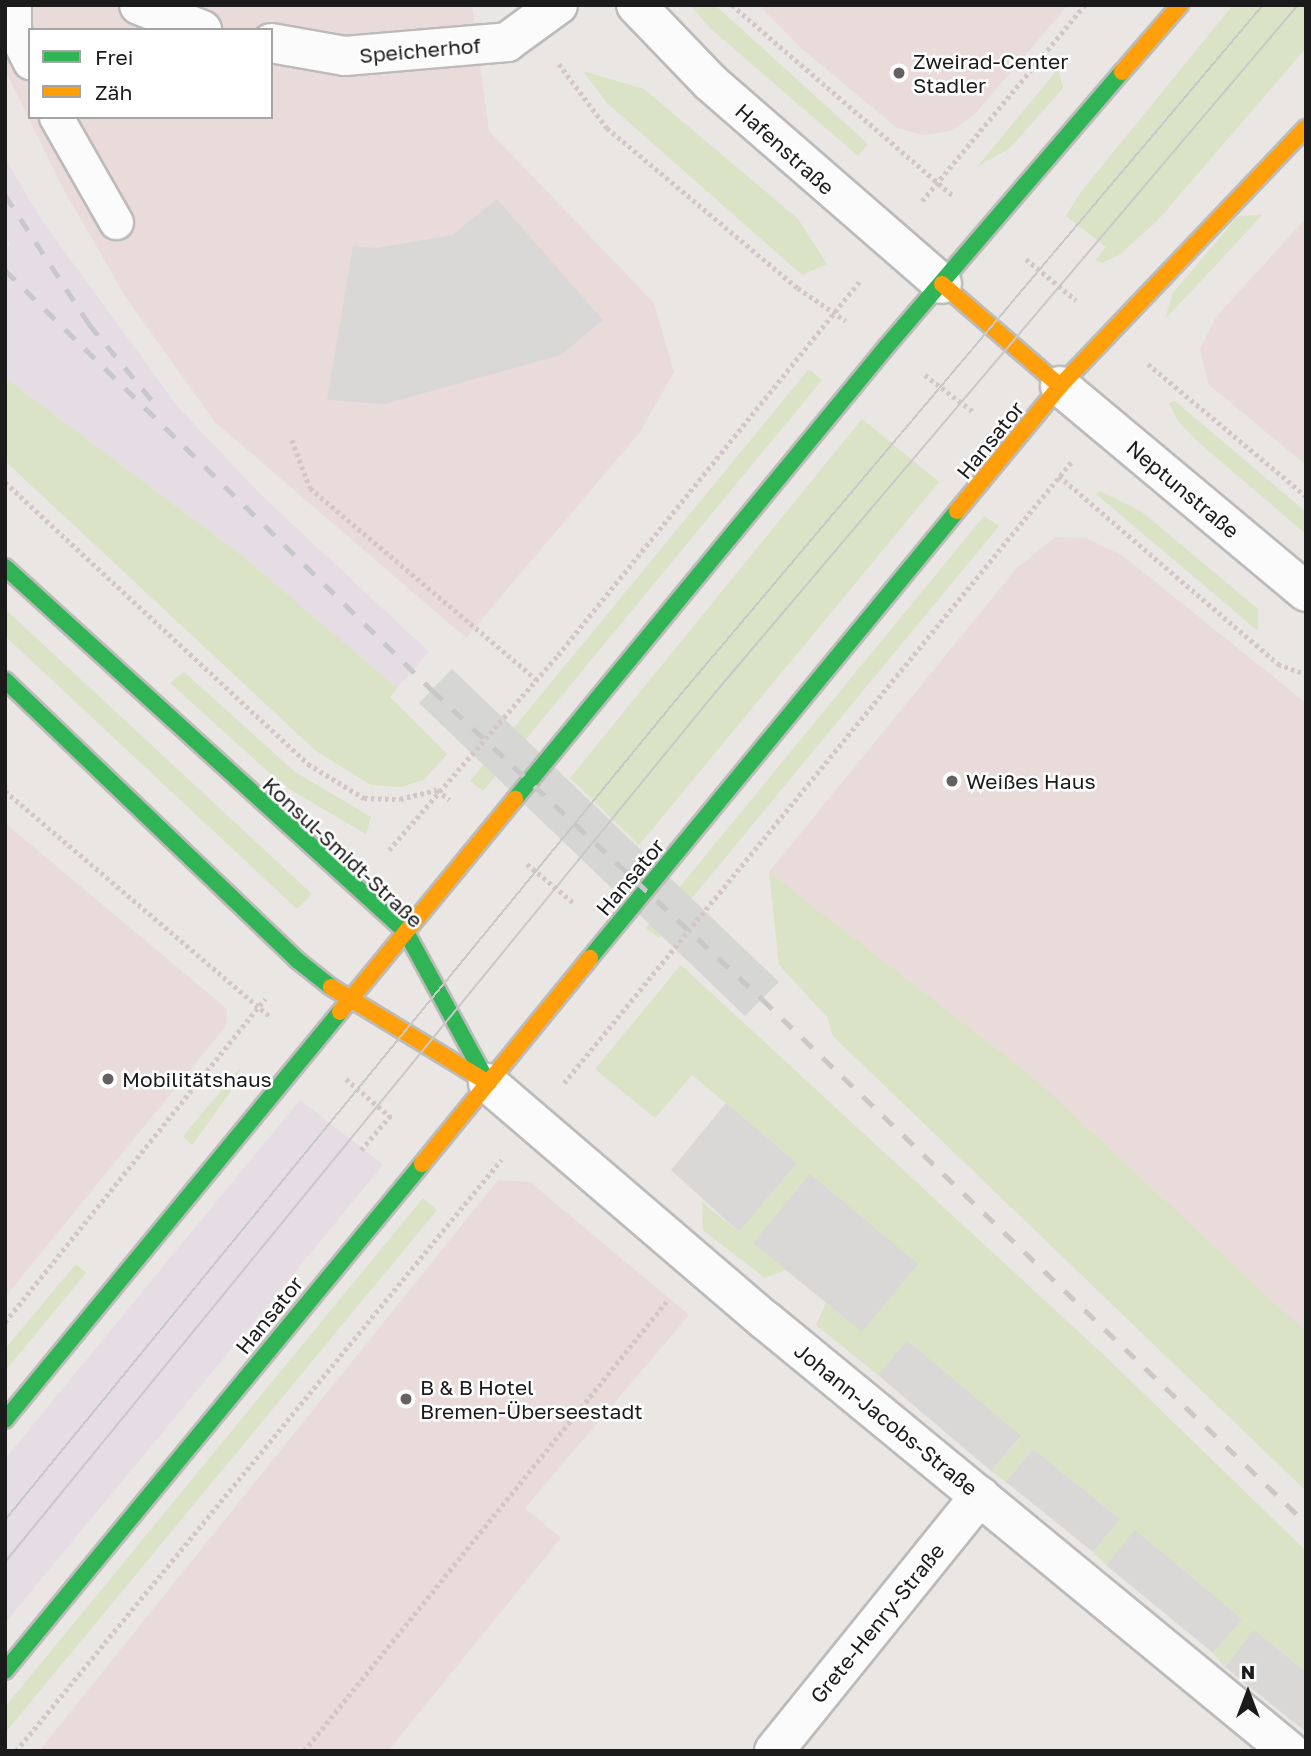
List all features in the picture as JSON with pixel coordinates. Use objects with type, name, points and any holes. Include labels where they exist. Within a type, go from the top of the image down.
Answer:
[{"type":"street","points":[[139,5],[197,28]]},
{"type":"street","name":"Hafenstraße","points":[[636,5],[711,83],[943,284]]},
{"type":"street","points":[[5,1420],[312,1051],[406,932],[887,346],[943,284],[987,226],[1180,5]]},
{"type":"street","name":"Speicherhof","points":[[273,43],[345,57],[507,42],[547,13]]},
{"type":"street","name":"Hansator","points":[[5,1671],[1016,443],[1060,386],[1306,128]]},
{"type":"street","points":[[943,284],[1060,386]]},
{"type":"street","name":"Neptunstraße","points":[[1060,386],[1306,592]]},
{"type":"street","name":"Konsul-Smidt-Straße","points":[[5,567],[406,932],[488,1083]]},
{"type":"street","points":[[5,680],[297,960],[351,1003],[488,1083]]},
{"type":"street","name":"Johann-Jacobs-Straße","points":[[488,1083],[698,1262],[1289,1751]]},
{"type":"street","name":"Grete-Henry-Straße","points":[[774,1751],[980,1496]]},
{"type":"lane","points":[[14,5],[14,31],[28,58]]},
{"type":"lane","points":[[57,119],[116,222]]},
{"type":"path","points":[[732,5],[1110,332],[1306,496]]},
{"type":"path","points":[[937,182],[1084,5]]},
{"type":"path","points":[[547,13],[564,73],[607,128],[835,314],[887,346],[1060,476],[1278,664],[1306,674]]},
{"type":"path","points":[[5,482],[308,764],[364,798],[400,799],[438,790],[537,680],[835,314]]},
{"type":"path","points":[[292,440],[310,488],[537,680]]},
{"type":"path","points":[[533,1121],[1060,476]]},
{"type":"path","points":[[438,790],[655,971]]},
{"type":"path","points":[[5,791],[476,1189],[16,1751]]},
{"type":"path","points":[[5,1322],[259,1007]]},
{"type":"path","points":[[361,1150],[390,1116]]},
{"type":"path","points":[[304,1751],[698,1262]]},
{"type":"shaded area","points":[[5,5],[472,5],[489,131],[654,303],[674,372],[640,432],[466,638],[215,422],[125,296],[60,183],[29,119],[273,119],[273,28],[28,28],[28,117],[5,69]]},
{"type":"shaded area","name":"Zweirad-Center Stadler","points":[[759,5],[1068,5],[973,116],[950,131],[923,135],[897,128],[801,48]]},
{"type":"shaded area","points":[[5,158],[40,218],[178,407],[260,494],[429,652],[397,688],[246,559],[5,378],[5,250],[10,245],[5,236]]},
{"type":"shaded area","points":[[497,199],[603,320],[561,355],[385,404],[327,400],[353,246],[376,248],[452,235]]},
{"type":"shaded area","points":[[1306,218],[1306,465],[1208,384],[1200,349],[1216,317]]},
{"type":"shaded area","points":[[1055,537],[1086,538],[1123,556],[1306,703],[1306,1332],[1033,1077],[769,872],[1016,569]]},
{"type":"shaded area","name":"Mobilitätshaus","points":[[5,823],[227,1009],[226,1026],[5,1297]]},
{"type":"shaded area","points":[[300,1100],[383,1165],[5,1623],[5,1459]]},
{"type":"shaded area","points":[[726,1103],[797,1163],[739,1232],[671,1170]]},
{"type":"shaded area","points":[[810,1174],[918,1264],[862,1332],[753,1243]]},
{"type":"shaded area","points":[[498,1180],[530,1182],[689,1315],[525,1508],[561,1538],[388,1751],[39,1751]]},
{"type":"shaded area","points":[[907,1340],[1021,1436],[991,1471],[878,1375]]},
{"type":"shaded area","points":[[1033,1449],[1120,1519],[1093,1552],[1006,1482]]},
{"type":"shaded area","points":[[1135,1530],[1242,1619],[1213,1653],[1106,1565]]},
{"type":"shaded area","points":[[1254,1630],[1306,1672],[1306,1732],[1225,1667]]},
{"type":"green space","points":[[690,5],[715,5],[868,144],[858,156],[710,28]]},
{"type":"green space","points":[[1233,5],[1306,5],[1306,48],[1157,221],[1119,255],[1102,263],[1095,261],[1106,247],[1066,216],[1080,193]]},
{"type":"green space","points":[[1058,69],[1063,88],[1010,148],[977,167]]},
{"type":"green space","points":[[583,71],[644,89],[798,219],[827,264],[802,275],[607,103]]},
{"type":"green space","points":[[1262,215],[1165,319],[1173,293],[1238,216]]},
{"type":"green space","points":[[809,369],[822,380],[483,791],[470,781]]},
{"type":"green space","points":[[5,378],[246,559],[397,688],[390,697],[447,754],[424,780],[400,787],[371,785],[316,751],[5,461]]},
{"type":"green space","points":[[1175,401],[1306,512],[1306,534],[1198,442],[1178,421],[1169,403]]},
{"type":"green space","points":[[862,419],[939,482],[639,845],[570,778]]},
{"type":"green space","points":[[1100,491],[1142,512],[1258,609],[1258,631],[1096,494]]},
{"type":"green space","points":[[984,516],[999,526],[659,938],[646,928]]},
{"type":"green space","points":[[5,609],[312,894],[297,909],[5,636]]},
{"type":"green space","points":[[184,672],[295,772],[371,817],[366,834],[284,786],[170,683]]},
{"type":"green space","points":[[769,872],[1033,1077],[1306,1332],[1306,1491],[833,1036],[827,1017],[779,965]]},
{"type":"green space","points":[[681,965],[1106,1357],[1306,1551],[1306,1672],[1254,1631],[1225,1667],[1213,1653],[1241,1619],[1135,1531],[1106,1565],[1093,1552],[1120,1519],[1033,1449],[1006,1482],[991,1471],[1021,1437],[907,1340],[878,1375],[816,1325],[826,1303],[862,1332],[753,1243],[786,1270],[765,1278],[703,1230],[702,1202],[739,1232],[797,1163],[692,1075],[655,1118],[595,1069]]},
{"type":"green space","points":[[241,1067],[229,1094],[192,1145],[183,1136]]},
{"type":"green space","points":[[423,1198],[437,1210],[5,1733],[5,1707]]},
{"type":"green space","points":[[76,1264],[86,1273],[5,1371],[5,1349]]},
{"type":"pier","points":[[452,669],[779,982],[745,1016],[419,703]]},
{"type":"tram line","points":[[5,1520],[676,700],[1263,5]]},
{"type":"tram line","points":[[5,1562],[714,694],[1298,5]]},
{"type":"railway","points":[[5,195],[89,324],[159,409]]},
{"type":"railway","points":[[5,270],[432,690],[762,999],[1306,1523]]},
{"type":"traffic: fast","points":[[515,799],[887,346],[1122,72]]},
{"type":"traffic: fast","points":[[590,958],[957,511]]},
{"type":"traffic: fast","points":[[5,567],[406,932],[488,1083]]},
{"type":"traffic: fast","points":[[5,680],[297,960],[331,987]]},
{"type":"traffic: fast","points":[[5,1420],[340,1012]]},
{"type":"traffic: fast","points":[[5,1671],[422,1164]]},
{"type":"traffic: slow","points":[[1122,72],[1180,5]]},
{"type":"traffic: slow","points":[[957,511],[1060,386],[1306,128]]},
{"type":"traffic: slow","points":[[942,284],[1060,386]]},
{"type":"traffic: slow","points":[[340,1012],[515,799]]},
{"type":"traffic: slow","points":[[422,1164],[590,958]]},
{"type":"traffic: slow","points":[[331,987],[488,1083]]},
{"type":"place","name":"Zweirad-Center Stadler","points":[[899,73]]},
{"type":"place","name":"Weißes Haus","points":[[952,781]]},
{"type":"place","name":"Mobilitätshaus","points":[[108,1079]]},
{"type":"place","name":"B & B Hotel Bremen-Überseestadt","points":[[406,1399]]}]
